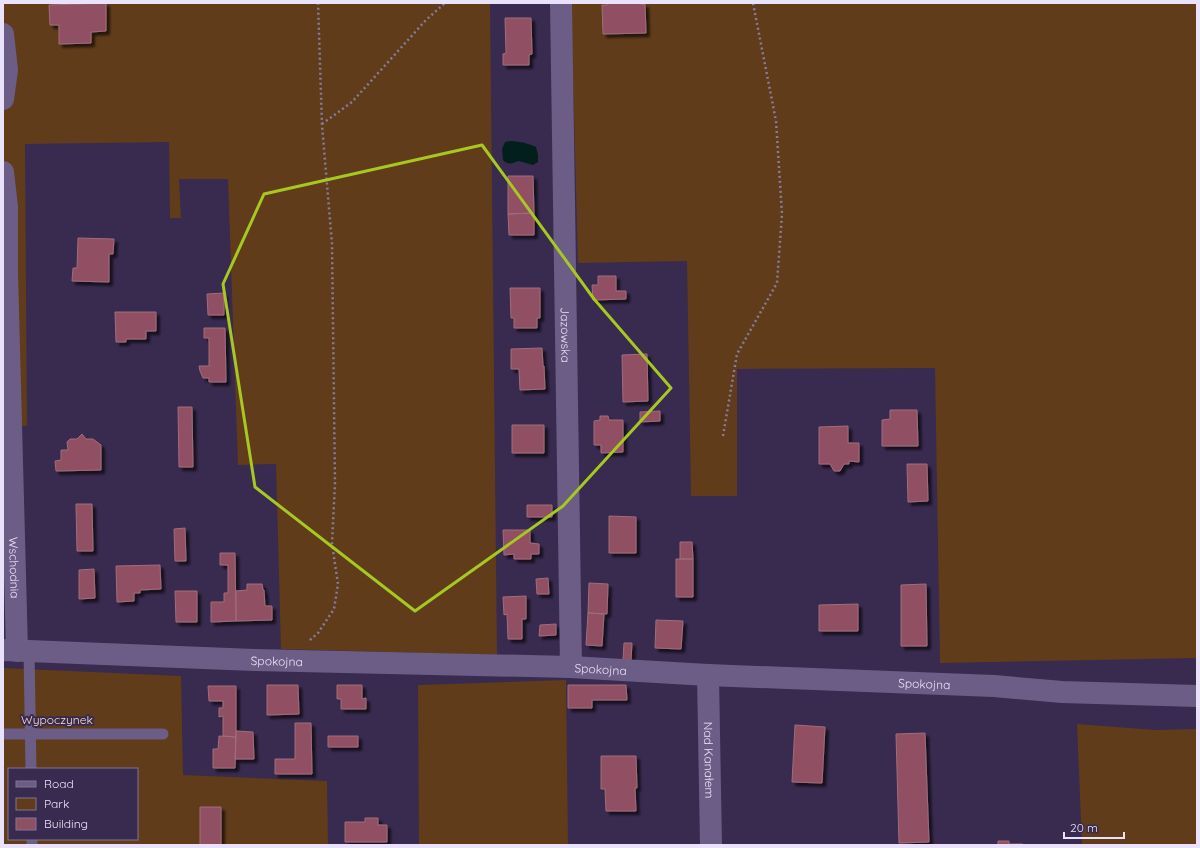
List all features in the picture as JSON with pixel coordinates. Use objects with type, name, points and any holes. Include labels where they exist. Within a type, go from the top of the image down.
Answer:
[{"type":"street","name":"Jazowska","points":[[561,3],[571,667]]},
{"type":"street","points":[[3,34],[7,70],[3,100]]},
{"type":"street","name":"Wschodnia","points":[[3,172],[7,207],[7,272],[16,651]]},
{"type":"street","name":"Spokojna","points":[[16,651],[288,661],[571,667],[708,675],[994,686],[1062,692],[1197,696]]},
{"type":"street","name":"Nad Kanałem","points":[[708,675],[711,845]]},
{"type":"lane","points":[[16,651],[30,734],[31,768]]},
{"type":"lane","points":[[3,734],[163,734]]},
{"type":"path","points":[[288,661],[318,633],[334,609],[338,584],[332,544],[335,483],[332,244],[322,125],[318,3]]},
{"type":"path","points":[[322,125],[352,102],[426,20],[445,3]]},
{"type":"path","points":[[723,436],[737,354],[777,283],[782,214],[776,121],[753,3]]},
{"type":"highlighted area","points":[[482,145],[594,299],[671,388],[563,506],[415,611],[255,487],[223,284],[264,194]]},
{"type":"green space","points":[[3,3],[490,3],[497,655],[281,649],[276,464],[238,465],[228,179],[179,179],[181,218],[170,218],[169,142],[25,144],[27,426],[3,427]]},
{"type":"green space","points":[[571,3],[1197,3],[1197,658],[940,663],[935,368],[737,369],[737,496],[691,496],[687,261],[578,263]]},
{"type":"green space","name":"Wypoczynek","points":[[3,668],[181,676],[183,775],[327,781],[328,845],[3,845]]},
{"type":"green space","points":[[566,680],[568,845],[419,845],[418,685]]},
{"type":"green space","points":[[1077,724],[1156,730],[1197,729],[1197,845],[1082,845]]},
{"type":"shaded area","points":[[505,142],[523,142],[536,147],[538,162],[533,165],[519,161],[511,164],[505,162],[503,160],[502,149]]},
{"type":"building","points":[[106,3],[106,31],[91,32],[91,43],[59,44],[59,25],[50,25],[49,5]]},
{"type":"building","points":[[607,3],[645,4],[646,33],[603,34],[602,5],[607,5]]},
{"type":"building","points":[[505,18],[531,18],[532,54],[529,55],[529,65],[503,65],[503,54],[506,53]]},
{"type":"building","points":[[508,176],[533,176],[534,213],[508,214]]},
{"type":"building","points":[[534,213],[534,235],[509,235],[508,214]]},
{"type":"building","points":[[78,238],[114,239],[113,254],[109,254],[109,282],[72,281],[73,268],[77,268]]},
{"type":"building","points":[[598,276],[616,276],[616,291],[626,291],[626,299],[593,300],[592,285],[598,285]]},
{"type":"building","points":[[510,288],[540,288],[540,318],[537,318],[537,328],[514,328],[514,318],[511,318]]},
{"type":"building","points":[[224,293],[224,315],[208,315],[207,294]]},
{"type":"building","points":[[115,312],[156,312],[156,331],[146,331],[146,339],[126,339],[126,342],[116,342]]},
{"type":"building","points":[[204,328],[225,328],[226,382],[209,382],[209,378],[203,378],[200,371],[199,366],[209,366],[209,338],[204,338]]},
{"type":"building","points":[[542,348],[545,389],[520,390],[519,369],[511,369],[511,349]]},
{"type":"building","points":[[647,354],[648,401],[623,402],[622,355]]},
{"type":"building","points":[[178,407],[192,407],[193,467],[179,467]]},
{"type":"building","points":[[890,410],[917,410],[918,446],[882,446],[882,420],[890,419]]},
{"type":"building","points":[[660,411],[660,421],[640,422],[640,412]]},
{"type":"building","points":[[600,416],[608,416],[609,420],[623,420],[623,452],[601,453],[601,445],[594,445],[594,421],[600,420]]},
{"type":"building","points":[[512,425],[544,425],[544,453],[512,453]]},
{"type":"building","points":[[848,426],[848,443],[859,443],[859,462],[849,461],[849,464],[844,464],[840,471],[834,471],[830,464],[819,464],[819,427]]},
{"type":"building","points":[[82,434],[86,439],[93,439],[101,445],[101,470],[56,471],[55,461],[61,460],[61,450],[68,450],[67,442],[70,439],[77,439]]},
{"type":"building","points":[[907,464],[927,464],[928,501],[908,502]]},
{"type":"building","points":[[76,504],[92,504],[93,551],[77,551]]},
{"type":"building","points":[[527,505],[552,505],[552,517],[527,517]]},
{"type":"building","points":[[609,516],[636,517],[636,553],[609,553]]},
{"type":"building","points":[[185,528],[186,561],[175,561],[174,529]]},
{"type":"building","points":[[503,530],[530,530],[530,543],[539,544],[539,554],[531,554],[531,559],[514,559],[514,554],[504,555]]},
{"type":"building","points":[[680,542],[692,542],[693,559],[680,559]]},
{"type":"building","points":[[220,553],[235,553],[236,621],[211,622],[211,602],[224,602],[224,593],[228,593],[228,565],[220,565]]},
{"type":"building","points":[[676,559],[693,559],[693,597],[676,597]]},
{"type":"building","points":[[160,565],[161,589],[140,590],[140,593],[134,593],[134,601],[117,602],[116,566]]},
{"type":"building","points":[[94,569],[95,598],[79,599],[79,570]]},
{"type":"building","points":[[548,578],[549,594],[537,594],[536,579]]},
{"type":"building","points":[[589,583],[608,584],[607,614],[588,613]]},
{"type":"building","points":[[247,584],[262,584],[265,606],[272,606],[272,620],[236,621],[236,591],[247,590]]},
{"type":"building","points":[[926,584],[927,646],[901,646],[901,585]]},
{"type":"building","points":[[175,591],[197,591],[197,622],[176,622]]},
{"type":"building","points":[[526,596],[526,619],[522,619],[522,639],[508,639],[507,614],[504,615],[503,597]]},
{"type":"building","points":[[858,604],[858,631],[819,631],[819,605]]},
{"type":"building","points":[[588,613],[604,614],[602,646],[586,645]]},
{"type":"building","points":[[656,620],[683,621],[681,649],[655,648]]},
{"type":"building","points":[[556,624],[556,635],[539,636],[540,625]]},
{"type":"building","points":[[624,643],[632,643],[631,660],[623,660]]},
{"type":"building","points":[[267,685],[298,685],[299,714],[267,715]]},
{"type":"building","points":[[337,685],[362,685],[362,699],[366,698],[366,709],[341,709],[341,699],[337,699]]},
{"type":"building","points":[[568,685],[626,685],[627,700],[592,700],[592,708],[568,708]]},
{"type":"building","points":[[208,686],[236,686],[236,737],[223,736],[223,716],[219,717],[219,708],[223,708],[223,701],[209,701]]},
{"type":"building","points":[[295,723],[311,723],[312,774],[275,774],[275,759],[295,759]]},
{"type":"building","points":[[795,725],[825,727],[822,783],[792,782]]},
{"type":"building","points":[[236,731],[253,732],[254,759],[235,759]]},
{"type":"building","points":[[925,733],[929,842],[899,843],[896,734]]},
{"type":"building","points":[[219,736],[236,737],[235,768],[213,768],[213,749],[218,749]]},
{"type":"building","points":[[328,736],[358,736],[358,747],[328,747]]},
{"type":"building","points":[[601,756],[636,756],[636,811],[606,811],[605,789],[601,789]]},
{"type":"building","points":[[200,807],[221,807],[221,845],[200,845]]},
{"type":"building","points":[[365,818],[378,818],[378,825],[387,825],[387,842],[345,842],[345,822],[365,822]]},
{"type":"building","points":[[998,841],[1009,841],[1009,844],[1023,845],[998,845]]}]
